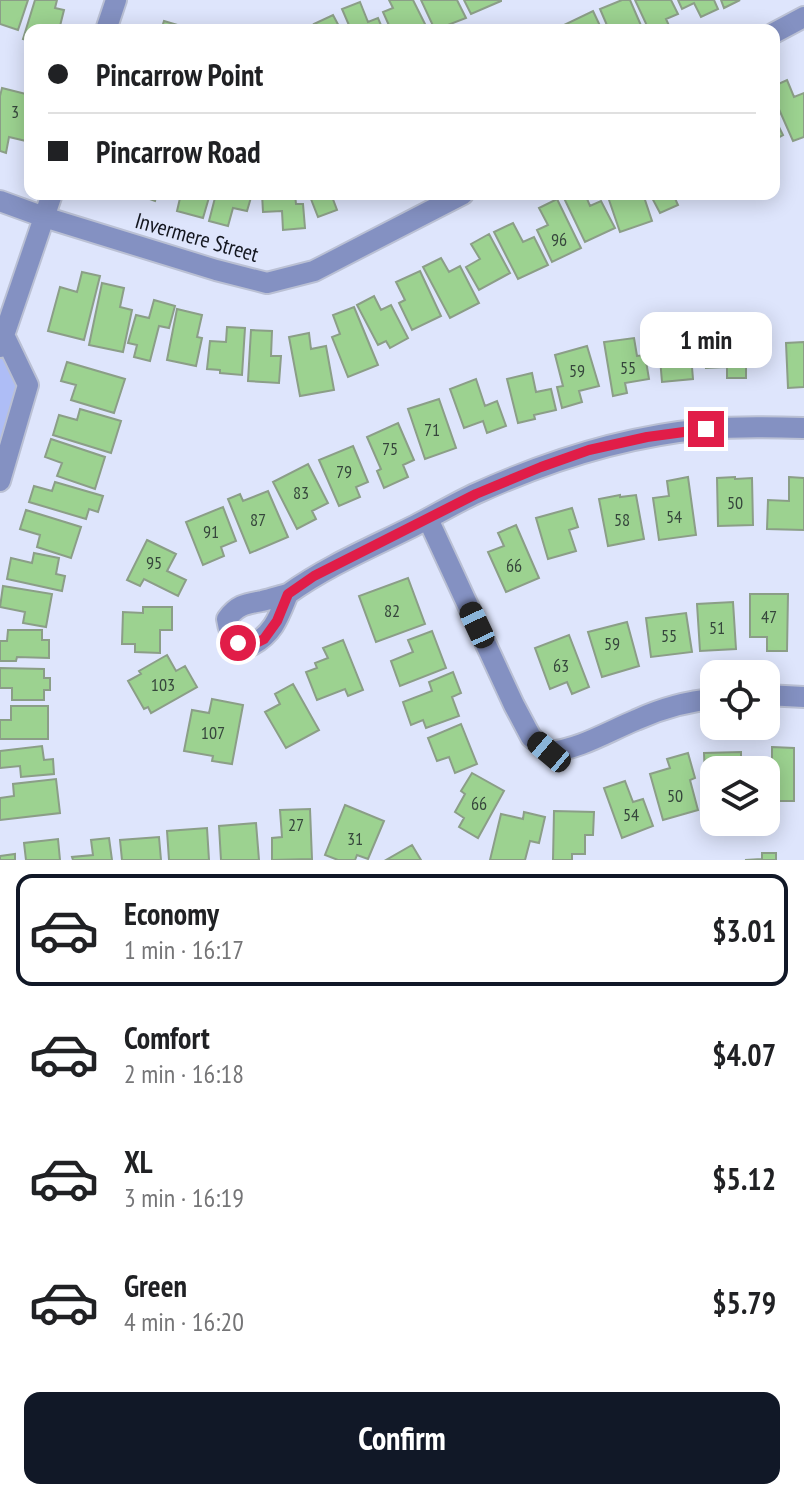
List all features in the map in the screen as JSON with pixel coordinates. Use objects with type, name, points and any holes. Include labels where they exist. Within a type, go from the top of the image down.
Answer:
[{"type":"street","points":[[108,24],[116,0]]},
{"type":"street","points":[[780,30],[804,17]]},
{"type":"street","points":[[0,481],[28,385],[2,341],[50,200]]},
{"type":"street","name":"Invermere Street","points":[[0,201],[216,270],[267,283],[314,271],[451,200]]},
{"type":"street","points":[[288,594],[314,576],[476,494],[589,450],[647,437],[706,429],[761,426],[804,428]]},
{"type":"street","points":[[428,519],[514,705],[531,737],[549,752],[567,750],[640,718],[700,702]]},
{"type":"street","points":[[780,696],[804,697]]},
{"type":"shaded area","points":[[0,347],[28,385],[0,481]]},
{"type":"building","points":[[0,0],[28,0],[18,30],[0,24]]},
{"type":"building","points":[[35,0],[57,0],[55,8],[64,10],[60,24],[28,24]]},
{"type":"building","points":[[389,0],[413,0],[425,24],[388,24],[383,12],[393,8]]},
{"type":"building","points":[[421,0],[457,0],[466,18],[450,24],[432,24]]},
{"type":"building","points":[[464,0],[501,0],[501,1],[471,14]]},
{"type":"building","points":[[630,0],[640,24],[606,24],[600,9]]},
{"type":"building","points":[[635,0],[671,0],[678,14],[666,19],[668,24],[646,24]]},
{"type":"building","points":[[678,0],[714,0],[718,9],[701,17],[694,3],[682,9]]},
{"type":"building","points":[[721,0],[740,0],[724,8]]},
{"type":"building","points":[[360,2],[368,22],[378,18],[380,24],[348,24],[342,9]]},
{"type":"building","points":[[593,11],[599,24],[566,24]]},
{"type":"building","points":[[333,15],[338,24],[314,24]]},
{"type":"building","points":[[787,80],[794,97],[804,93],[804,137],[793,141],[780,112],[780,83]]},
{"type":"building","points":[[2,88],[24,94],[24,141],[9,137],[6,153],[0,151]]},
{"type":"building","points":[[180,200],[208,200],[203,218],[177,211]]},
{"type":"building","points":[[214,200],[250,200],[247,211],[233,208],[228,226],[209,221]]},
{"type":"building","points":[[262,200],[296,200],[296,204],[303,204],[305,228],[283,230],[282,211],[263,212]]},
{"type":"building","points":[[311,200],[333,200],[337,210],[318,217]]},
{"type":"building","points":[[557,200],[581,248],[552,262],[537,230],[548,225],[539,208]]},
{"type":"building","points":[[565,200],[588,200],[590,206],[601,201],[615,228],[585,242]]},
{"type":"building","points":[[609,200],[645,200],[652,221],[620,232]]},
{"type":"building","points":[[653,200],[676,200],[678,205],[660,213]]},
{"type":"building","points":[[513,223],[523,242],[534,237],[548,265],[518,279],[494,232]]},
{"type":"building","points":[[489,234],[510,273],[479,290],[466,267],[480,259],[471,244]]},
{"type":"building","points":[[441,258],[449,272],[460,266],[479,303],[450,318],[423,267]]},
{"type":"building","points":[[420,271],[441,316],[412,330],[399,303],[405,300],[396,282]]},
{"type":"building","points":[[82,272],[100,276],[84,340],[48,331],[60,287],[77,292]]},
{"type":"building","points":[[102,283],[124,288],[120,307],[132,310],[123,352],[89,345]]},
{"type":"building","points":[[374,296],[381,310],[391,305],[408,338],[390,348],[386,341],[378,345],[357,305]]},
{"type":"building","points":[[154,300],[175,306],[169,328],[159,326],[150,361],[134,357],[137,345],[128,343],[136,315],[149,318]]},
{"type":"building","points":[[354,307],[378,365],[348,377],[332,337],[340,334],[333,315]]},
{"type":"building","points":[[177,309],[202,315],[197,337],[202,338],[196,366],[167,360]]},
{"type":"building","points":[[688,320],[693,379],[662,382],[658,335],[673,334],[672,322]]},
{"type":"building","points":[[738,324],[739,356],[746,356],[746,378],[727,378],[727,367],[706,368],[705,325]]},
{"type":"building","points":[[227,327],[245,328],[242,375],[207,369],[210,341],[226,342]]},
{"type":"building","points":[[251,330],[272,331],[271,356],[281,356],[279,383],[248,381]]},
{"type":"building","points":[[309,333],[311,349],[326,346],[334,390],[300,396],[289,337]]},
{"type":"building","points":[[634,338],[637,356],[645,355],[649,379],[625,383],[627,393],[613,396],[604,342]]},
{"type":"building","points":[[804,342],[804,387],[788,388],[786,343]]},
{"type":"building","points":[[587,346],[599,386],[579,391],[582,402],[562,408],[557,387],[563,386],[555,355]]},
{"type":"building","points":[[67,362],[125,379],[114,413],[71,400],[76,385],[61,381]]},
{"type":"building","points":[[532,373],[536,392],[551,389],[556,410],[518,423],[507,379]]},
{"type":"building","points":[[476,379],[485,406],[497,401],[506,426],[487,433],[483,421],[464,428],[450,389]]},
{"type":"building","points":[[439,399],[456,448],[425,459],[408,409]]},
{"type":"building","points":[[80,409],[121,421],[111,453],[53,435],[59,415],[77,420]]},
{"type":"building","points":[[398,423],[414,460],[403,465],[408,477],[384,488],[377,471],[381,469],[367,437]]},
{"type":"building","points":[[51,439],[105,457],[95,489],[57,476],[62,463],[45,457]]},
{"type":"building","points":[[353,446],[368,482],[356,487],[360,497],[339,506],[319,460]]},
{"type":"building","points":[[308,464],[328,503],[312,511],[316,519],[297,529],[273,482]]},
{"type":"building","points":[[688,477],[696,535],[659,540],[653,498],[669,496],[667,481]]},
{"type":"building","points":[[789,477],[804,478],[804,530],[767,529],[768,500],[789,501]]},
{"type":"building","points":[[717,478],[752,478],[753,525],[718,526]]},
{"type":"building","points":[[55,482],[103,496],[98,512],[89,509],[86,519],[29,502],[34,486],[52,491]]},
{"type":"building","points":[[268,491],[288,537],[250,553],[228,499],[240,494],[243,501]]},
{"type":"building","points":[[636,495],[644,539],[608,546],[599,499]]},
{"type":"building","points":[[223,507],[236,541],[221,547],[224,556],[203,565],[186,522]]},
{"type":"building","points":[[572,508],[578,527],[569,530],[576,551],[548,559],[536,518]]},
{"type":"building","points":[[26,510],[81,527],[71,558],[37,547],[40,535],[20,529]]},
{"type":"building","points":[[516,525],[539,578],[506,592],[488,552],[504,546],[498,533]]},
{"type":"building","points":[[147,540],[176,554],[167,571],[186,580],[178,596],[144,579],[140,586],[127,580]]},
{"type":"building","points":[[34,553],[59,558],[56,574],[65,576],[62,591],[7,579],[11,558],[32,563]]},
{"type":"building","points":[[408,578],[425,624],[376,642],[359,596]]},
{"type":"building","points":[[3,586],[52,594],[46,627],[23,623],[25,612],[0,607]]},
{"type":"building","points":[[750,594],[788,594],[787,651],[767,651],[767,637],[750,637]]},
{"type":"building","points":[[733,602],[736,649],[700,651],[697,604]]},
{"type":"building","points":[[143,607],[172,607],[172,630],[160,630],[160,653],[135,652],[135,644],[122,644],[123,612],[143,613]]},
{"type":"building","points":[[686,613],[692,652],[651,657],[646,618]]},
{"type":"building","points":[[627,622],[639,666],[602,677],[588,632]]},
{"type":"building","points":[[8,630],[42,630],[42,640],[49,640],[49,658],[17,657],[16,661],[0,661],[0,641],[7,641]]},
{"type":"building","points":[[432,631],[446,668],[400,686],[391,661],[413,652],[408,640]]},
{"type":"building","points":[[569,635],[589,687],[572,694],[567,682],[550,689],[535,648]]},
{"type":"building","points":[[343,640],[363,690],[348,696],[345,689],[317,700],[306,672],[317,668],[315,663],[328,658],[323,648]]},
{"type":"building","points":[[167,655],[176,671],[185,666],[197,687],[151,713],[148,707],[144,709],[128,681]]},
{"type":"building","points":[[0,668],[44,669],[44,678],[50,678],[50,690],[44,690],[44,700],[12,700],[12,688],[0,688]]},
{"type":"building","points":[[453,672],[461,693],[452,697],[459,716],[426,728],[423,720],[411,725],[403,702],[432,691],[429,682]]},
{"type":"building","points":[[293,684],[319,730],[286,748],[265,712],[280,704],[275,694]]},
{"type":"building","points":[[212,699],[243,705],[232,764],[212,761],[213,756],[184,751],[192,710],[209,713]]},
{"type":"building","points":[[11,706],[48,706],[48,739],[0,739],[0,720],[11,720]]},
{"type":"building","points":[[461,724],[477,764],[455,773],[449,757],[437,761],[428,738]]},
{"type":"building","points":[[42,746],[44,760],[53,759],[54,774],[21,777],[20,766],[0,768],[0,751]]},
{"type":"building","points":[[772,747],[794,748],[794,801],[780,801],[780,756],[772,756]]},
{"type":"building","points":[[741,752],[741,756],[704,756],[704,753]]},
{"type":"building","points":[[688,753],[695,778],[690,780],[698,810],[663,820],[650,774],[670,768],[667,759]]},
{"type":"building","points":[[472,773],[504,791],[478,838],[459,827],[464,818],[455,812],[465,794],[461,791]]},
{"type":"building","points":[[56,779],[60,813],[0,820],[0,798],[14,796],[13,784]]},
{"type":"building","points":[[625,781],[633,802],[643,799],[653,826],[622,838],[604,788]]},
{"type":"building","points":[[345,805],[384,821],[368,859],[357,855],[355,860],[338,860],[325,855]]},
{"type":"building","points":[[310,809],[312,859],[272,860],[272,838],[282,837],[280,810]]},
{"type":"building","points":[[554,811],[594,812],[593,835],[585,835],[585,854],[572,854],[572,860],[553,860]]},
{"type":"building","points":[[524,812],[545,817],[539,843],[530,841],[525,860],[490,860],[501,814],[523,819]]},
{"type":"building","points":[[256,823],[259,860],[221,860],[219,826]]},
{"type":"building","points":[[207,828],[209,860],[169,860],[167,831]]},
{"type":"building","points":[[159,837],[161,860],[122,860],[120,840]]},
{"type":"building","points":[[109,838],[112,860],[73,860],[72,857],[93,855],[91,840]]},
{"type":"building","points":[[58,839],[60,860],[26,860],[24,843]]},
{"type":"building","points":[[412,845],[421,860],[386,860]]},
{"type":"building","points":[[762,853],[776,853],[776,860],[745,860],[762,859]]},
{"type":"building","points":[[15,854],[15,860],[0,860],[0,856]]},
{"type":"route","points":[[238,643],[252,645],[264,639],[277,621],[288,594],[314,576],[476,494],[589,450],[647,437],[706,429]]}]
